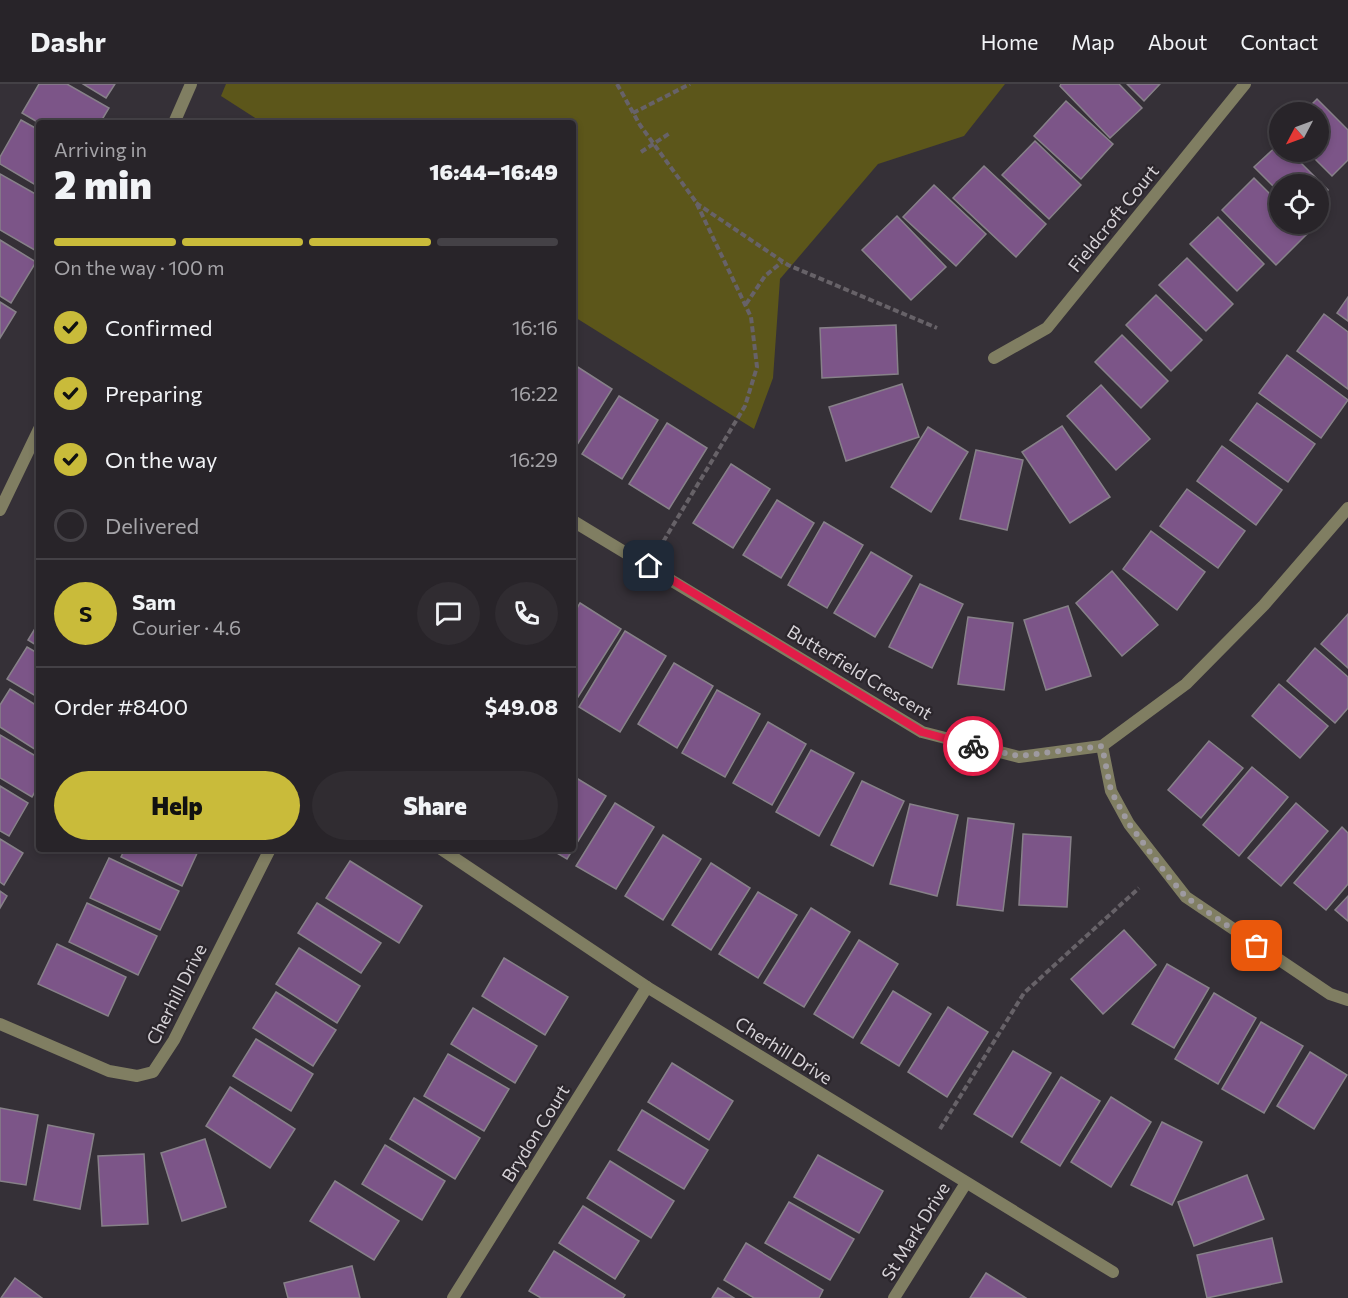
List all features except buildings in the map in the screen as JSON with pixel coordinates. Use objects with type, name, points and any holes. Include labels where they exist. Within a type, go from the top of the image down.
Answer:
[{"type":"street","points":[[175,120],[191,84]]},
{"type":"street","name":"Fieldcroft Court","points":[[994,358],[1047,328],[1245,84]]},
{"type":"street","points":[[0,510],[36,435]]},
{"type":"street","name":"Butterfield Crescent","points":[[576,523],[922,732],[1019,756],[1102,746],[1186,684],[1264,605],[1348,508]]},
{"type":"street","points":[[1102,746],[1111,791],[1129,824],[1186,897],[1330,994],[1348,1000]]},
{"type":"street","name":"Cherhill Drive","points":[[0,1023],[121,1075],[137,1076],[153,1072],[174,1040],[268,852]]},
{"type":"street","name":"Cherhill Drive","points":[[445,852],[647,987],[1113,1272]]},
{"type":"street","name":"Brydon Court","points":[[453,1298],[647,987]]},
{"type":"street","name":"St Mark Drive","points":[[894,1298],[966,1183]]},
{"type":"path","points":[[617,84],[633,113],[696,202],[751,316],[757,367],[745,406],[663,542]]},
{"type":"path","points":[[633,113],[690,84]]},
{"type":"path","points":[[641,152],[670,134]]},
{"type":"path","points":[[696,202],[782,261],[937,328]]},
{"type":"path","points":[[746,305],[765,276],[782,261]]},
{"type":"path","points":[[940,1129],[1024,993],[1139,888]]},
{"type":"shaded area","points":[[226,84],[1005,84],[964,136],[878,164],[780,279],[773,378],[754,429],[576,318],[576,120],[258,120],[221,96]]},
{"type":"way so far","points":[[973,746],[1019,756],[1102,746],[1111,791],[1129,824],[1168,876],[1186,897],[1257,946]]},
{"type":"route","points":[[649,566],[922,732],[973,746]]}]
